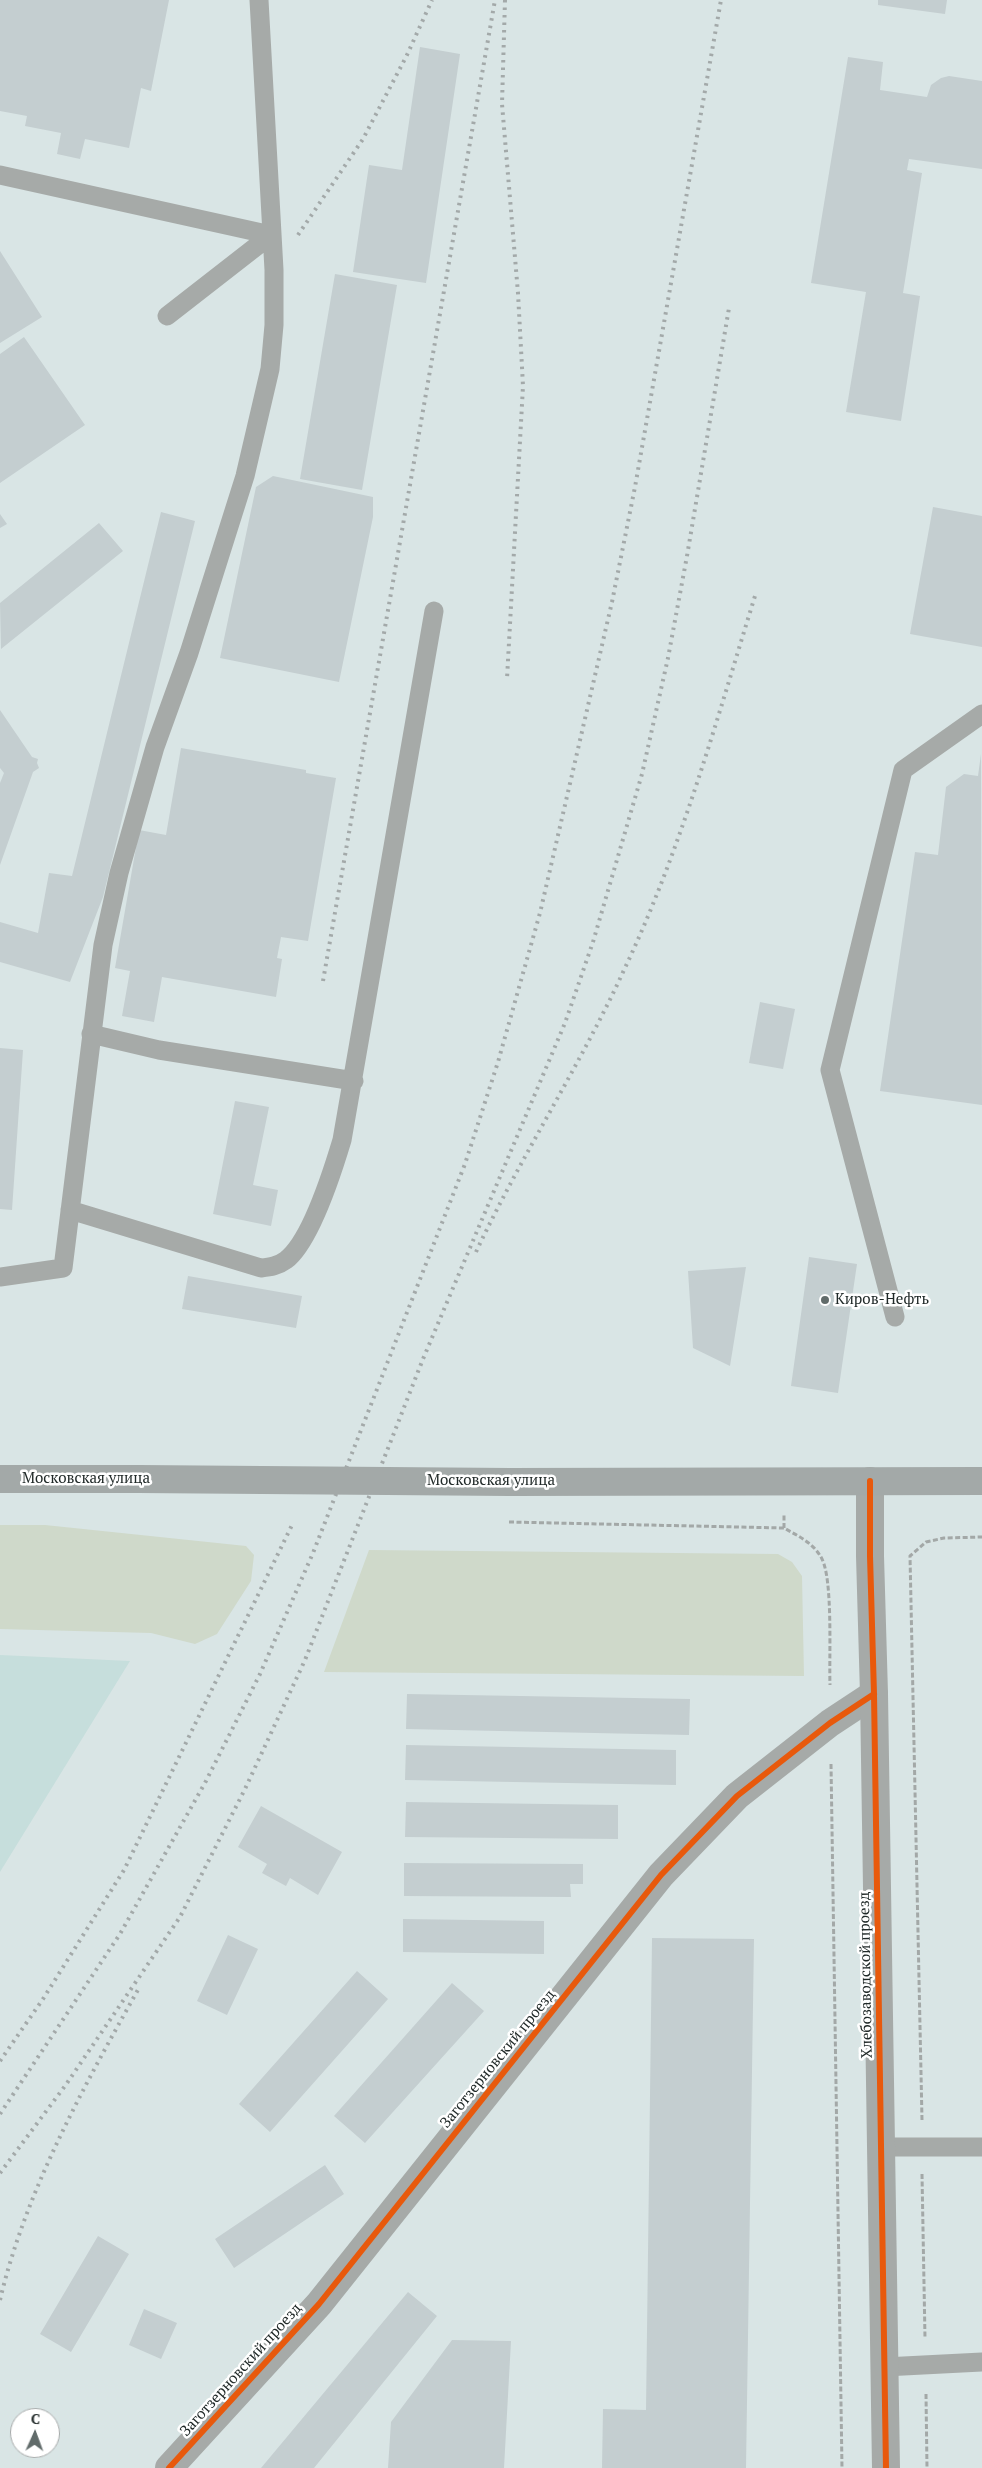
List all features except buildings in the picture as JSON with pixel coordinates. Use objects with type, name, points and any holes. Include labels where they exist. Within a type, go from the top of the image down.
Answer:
[{"type":"main road","name":"Московская улица","points":[[0,1479],[510,1482],[982,1481]]},
{"type":"street","name":"Хлебозаводской проезд","points":[[870,1481],[886,2468]]},
{"type":"street","name":"Заготзерновский проезд","points":[[169,2468],[319,2304],[661,1874],[736,1796],[830,1723],[874,1694]]},
{"type":"lane","points":[[0,1278],[63,1268],[103,944],[119,873],[155,747],[189,653],[245,476],[270,368],[274,325],[260,0]]},
{"type":"lane","points":[[0,175],[271,235]]},
{"type":"lane","points":[[167,316],[271,235]]},
{"type":"lane","points":[[70,1210],[261,1268],[274,1266],[287,1259],[296,1247],[318,1209],[331,1177],[342,1140],[354,1081],[434,611]]},
{"type":"lane","points":[[895,1316],[830,1070],[902,770],[982,714]]},
{"type":"lane","points":[[92,1034],[168,1052],[354,1081]]},
{"type":"lane","points":[[882,2147],[982,2147]]},
{"type":"lane","points":[[884,2367],[982,2362]]},
{"type":"path","points":[[509,1522],[784,1528],[808,1541],[822,1559],[828,1585],[842,2468]]},
{"type":"path","points":[[927,2468],[910,1556],[926,1542],[944,1538],[982,1537]]},
{"type":"shaded area","points":[[0,1525],[45,1525],[246,1546],[254,1555],[251,1581],[217,1634],[195,1644],[151,1633],[0,1629]]},
{"type":"shaded area","points":[[369,1550],[778,1554],[792,1562],[802,1576],[804,1676],[324,1672]]},
{"type":"shaded area","points":[[0,1655],[130,1661],[0,1872]]},
{"type":"railway","points":[[298,235],[363,139],[407,55],[432,0]]},
{"type":"railway","points":[[323,981],[495,0]]},
{"type":"railway","points":[[505,0],[502,104],[518,293],[523,386],[507,679]]},
{"type":"railway","points":[[0,2114],[120,1934],[206,1781],[260,1674],[313,1553],[465,1164],[498,1062],[540,913],[612,602],[635,487],[721,0]]},
{"type":"railway","points":[[0,2173],[65,2086],[180,1917],[245,1789],[305,1660],[423,1359],[565,1023],[593,942],[642,774],[668,658],[729,308]]},
{"type":"railway","points":[[476,1252],[493,1216],[607,1006],[644,925],[663,879],[696,785],[755,596]]},
{"type":"railway","points":[[0,2061],[43,1999],[124,1870],[293,1523]]},
{"type":"railway","points":[[0,2300],[11,2259],[41,2179],[78,2101],[139,1988]]},
{"type":"cycle path","points":[[870,1481],[886,2468]]},
{"type":"cycle path","points":[[169,2468],[319,2304],[661,1875],[737,1796],[830,1723],[874,1694]]},
{"type":"place","name":"Киров-Нефть","points":[[825,1300]]}]
